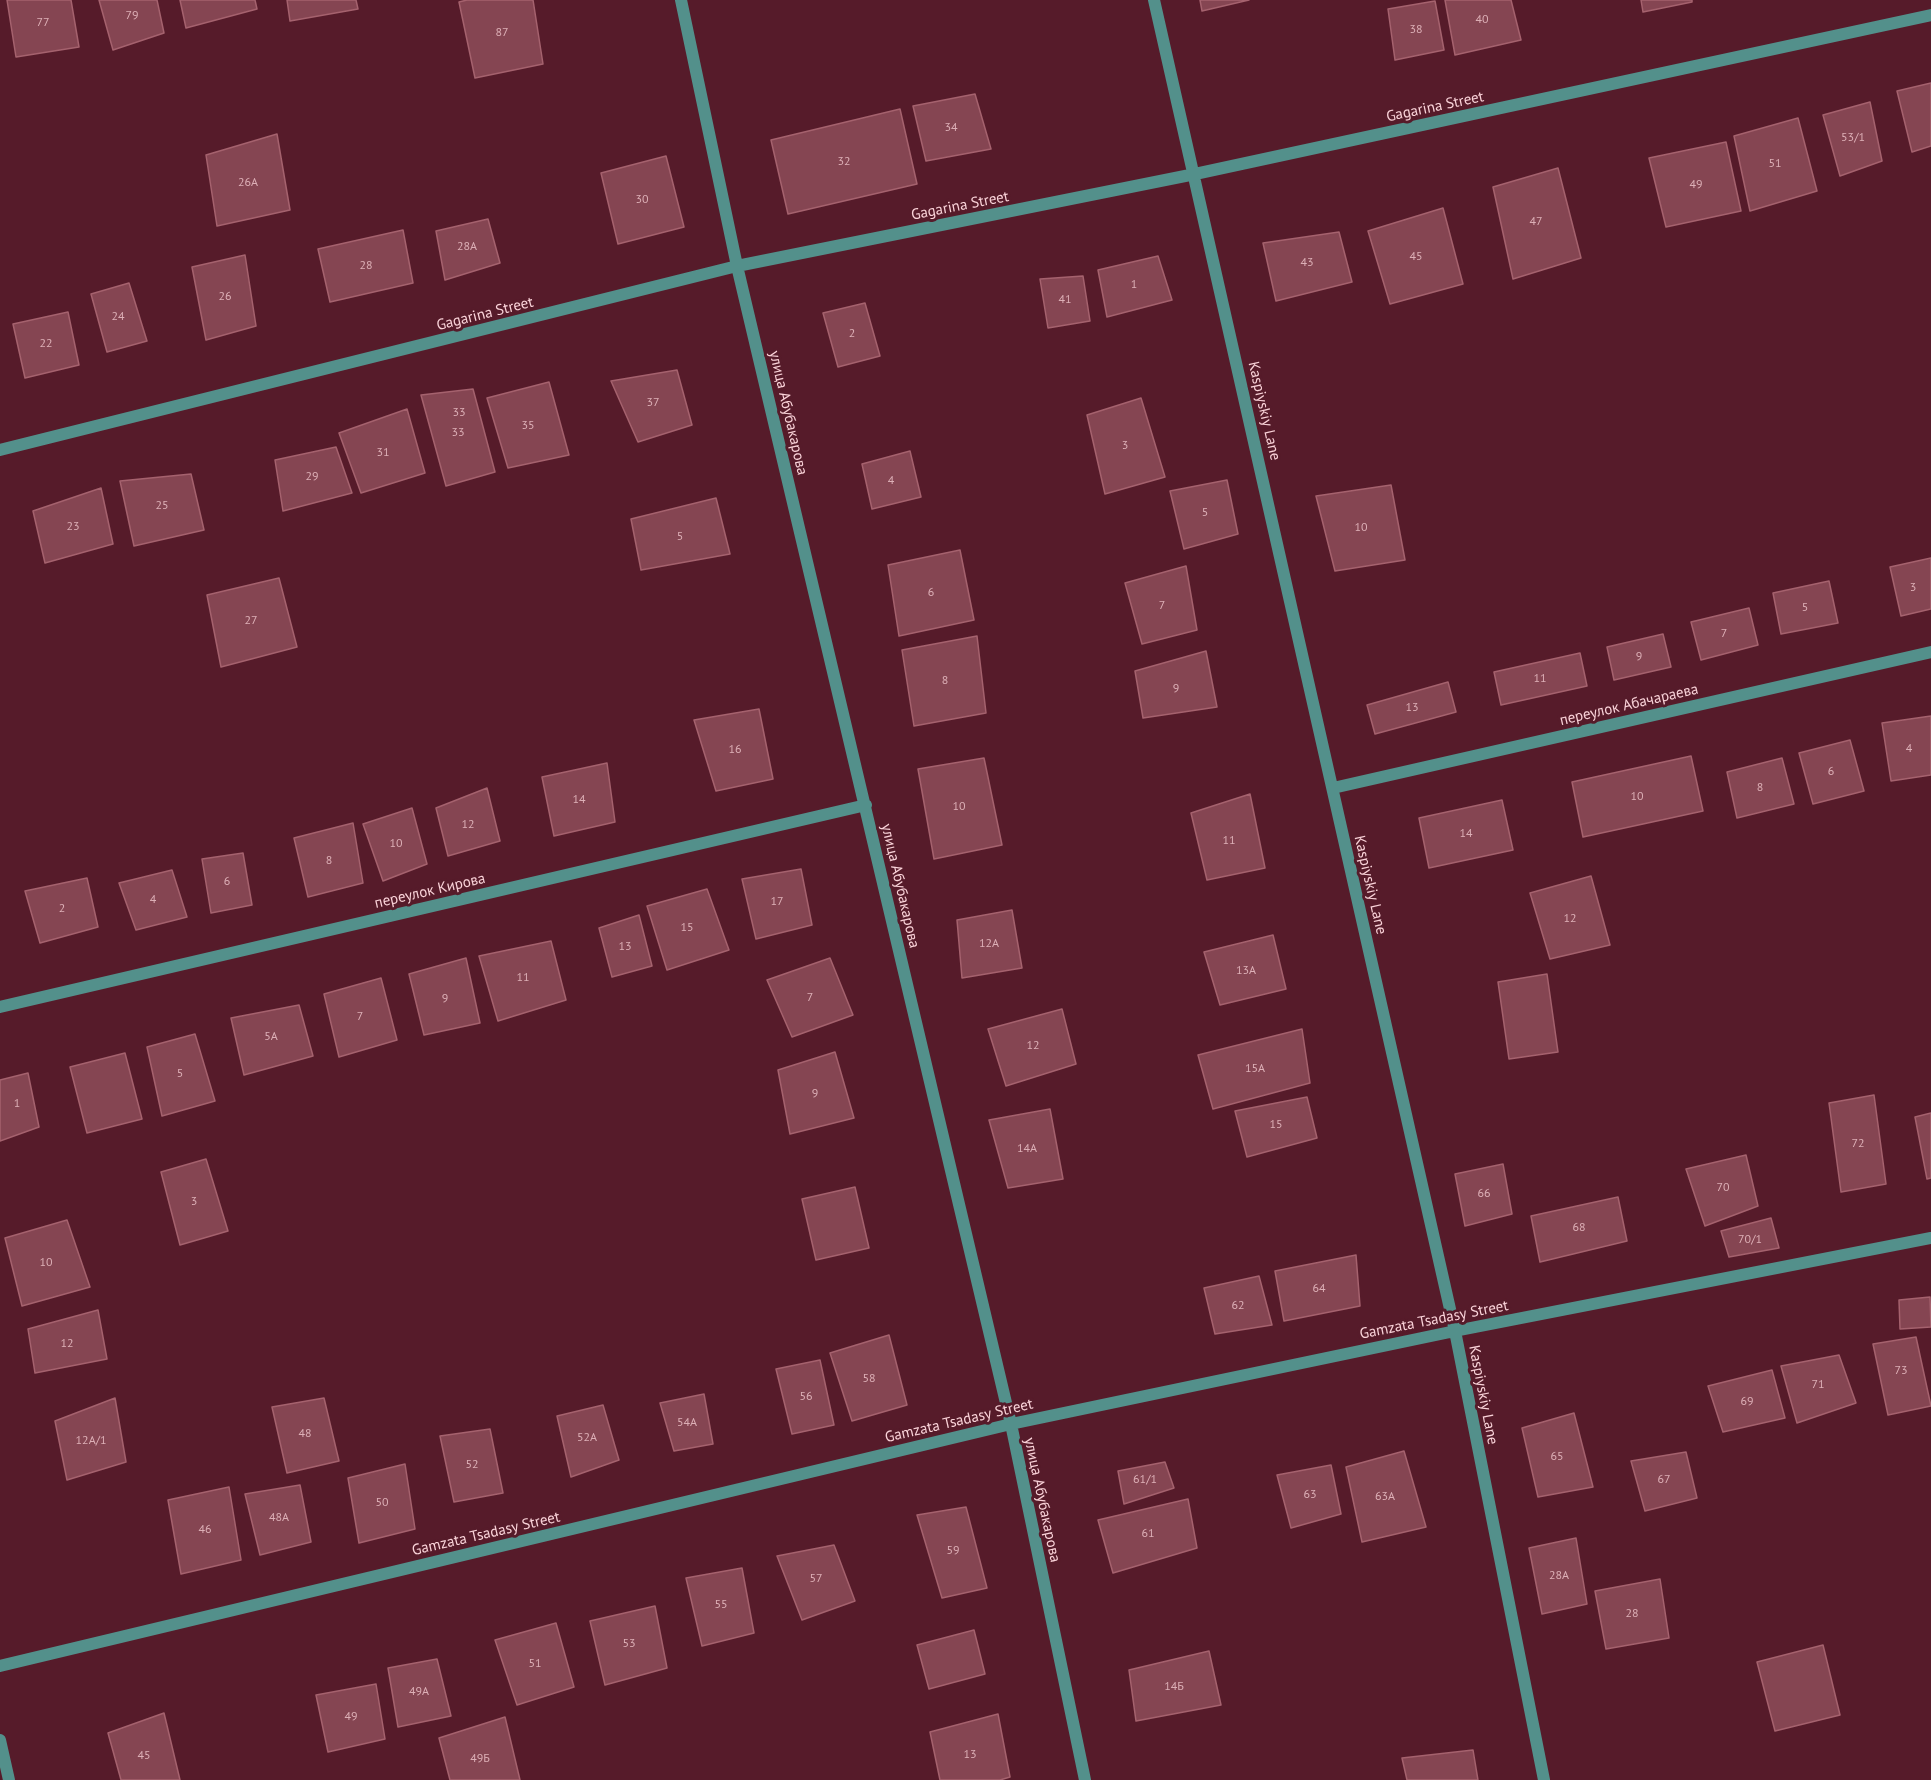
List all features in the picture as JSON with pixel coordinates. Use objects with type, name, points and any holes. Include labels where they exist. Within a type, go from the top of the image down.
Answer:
[{"type":"street","name":"улица Абубакарова","points":[[681,0],[737,266],[1011,1424],[1085,1780]]},
{"type":"street","name":"Kaspiyskiy Lane","points":[[1154,0],[1455,1331],[1544,1780]]},
{"type":"street","name":"Gagarina Street","points":[[0,450],[737,266],[1195,174],[1931,15]]},
{"type":"street","name":"переулок Абачараева","points":[[1333,788],[1931,652]]},
{"type":"street","name":"переулок Кирова","points":[[0,1007],[866,805]]},
{"type":"street","name":"Gamzata Tsadasy Street","points":[[0,1666],[1011,1424],[1455,1331],[1931,1238]]},
{"type":"street","points":[[0,1740],[9,1780]]},
{"type":"building","points":[[7,0],[71,0],[79,47],[16,57]]},
{"type":"building","points":[[99,0],[157,0],[164,33],[113,50]]},
{"type":"building","points":[[180,0],[255,0],[257,9],[186,28]]},
{"type":"building","points":[[287,0],[356,0],[358,9],[290,21]]},
{"type":"building","points":[[533,0],[543,64],[475,78],[459,2]]},
{"type":"building","points":[[1200,0],[1249,0],[1202,11]]},
{"type":"building","points":[[1445,0],[1511,0],[1521,40],[1455,55]]},
{"type":"building","points":[[1641,0],[1692,0],[1692,2],[1643,12]]},
{"type":"building","points":[[1435,1],[1444,50],[1395,60],[1388,9]]},
{"type":"building","points":[[1931,83],[1931,146],[1912,152],[1897,91]]},
{"type":"building","points":[[975,94],[991,149],[926,161],[913,106]]},
{"type":"building","points":[[1870,102],[1882,161],[1840,176],[1823,115]]},
{"type":"building","points":[[900,109],[917,184],[788,214],[771,140]]},
{"type":"building","points":[[1798,118],[1817,191],[1750,211],[1734,136]]},
{"type":"building","points":[[277,134],[290,210],[217,226],[206,155]]},
{"type":"building","points":[[1726,142],[1741,211],[1666,227],[1649,158]]},
{"type":"building","points":[[666,156],[684,227],[618,244],[601,173]]},
{"type":"building","points":[[1558,168],[1581,258],[1513,279],[1493,187]]},
{"type":"building","points":[[1443,208],[1463,284],[1390,304],[1368,231]]},
{"type":"building","points":[[488,219],[500,263],[445,280],[436,231]]},
{"type":"building","points":[[403,230],[413,283],[330,302],[318,249]]},
{"type":"building","points":[[1339,232],[1352,282],[1276,301],[1263,243]]},
{"type":"building","points":[[245,255],[256,326],[206,340],[192,267]]},
{"type":"building","points":[[1158,256],[1172,300],[1107,317],[1098,270]]},
{"type":"building","points":[[1083,276],[1090,321],[1048,328],[1040,279]]},
{"type":"building","points":[[129,283],[147,341],[107,352],[91,294]]},
{"type":"building","points":[[865,303],[880,356],[838,367],[823,313]]},
{"type":"building","points":[[68,312],[79,365],[25,378],[13,324]]},
{"type":"building","points":[[677,370],[692,425],[638,442],[611,381]]},
{"type":"building","points":[[549,382],[569,455],[508,468],[487,398]]},
{"type":"building","points":[[473,389],[495,472],[446,486],[421,395]]},
{"type":"building","points":[[1141,398],[1165,477],[1105,494],[1087,415]]},
{"type":"building","points":[[407,409],[425,473],[361,493],[339,433]]},
{"type":"building","points":[[336,447],[352,493],[283,511],[275,460]]},
{"type":"building","points":[[910,451],[921,497],[872,509],[862,464]]},
{"type":"building","points":[[191,474],[204,530],[134,546],[120,481]]},
{"type":"building","points":[[1227,480],[1238,534],[1184,549],[1170,491]]},
{"type":"building","points":[[1391,485],[1405,560],[1335,571],[1316,496]]},
{"type":"building","points":[[101,488],[113,544],[45,563],[33,511]]},
{"type":"building","points":[[716,498],[730,554],[641,570],[631,519]]},
{"type":"building","points":[[960,550],[974,620],[899,636],[888,565]]},
{"type":"building","points":[[1931,558],[1931,609],[1901,616],[1890,567]]},
{"type":"building","points":[[1186,566],[1197,630],[1142,644],[1125,583]]},
{"type":"building","points":[[279,578],[297,647],[221,667],[207,595]]},
{"type":"building","points":[[1829,581],[1838,623],[1781,634],[1773,593]]},
{"type":"building","points":[[1749,608],[1758,645],[1701,660],[1691,622]]},
{"type":"building","points":[[1663,634],[1671,667],[1614,680],[1607,647]]},
{"type":"building","points":[[977,636],[986,713],[914,726],[902,650]]},
{"type":"building","points":[[1206,651],[1217,707],[1143,718],[1135,671]]},
{"type":"building","points":[[1580,653],[1587,686],[1501,705],[1494,672]]},
{"type":"building","points":[[1448,682],[1456,712],[1375,734],[1367,705]]},
{"type":"building","points":[[759,709],[773,779],[716,791],[694,720]]},
{"type":"building","points":[[1931,716],[1931,775],[1891,781],[1882,723]]},
{"type":"building","points":[[1850,740],[1864,791],[1813,804],[1799,753]]},
{"type":"building","points":[[1691,756],[1703,811],[1583,837],[1572,782]]},
{"type":"building","points":[[984,758],[1002,845],[934,859],[918,769]]},
{"type":"building","points":[[1782,758],[1794,804],[1737,818],[1727,772]]},
{"type":"building","points":[[607,763],[615,822],[554,836],[542,777]]},
{"type":"building","points":[[487,788],[500,841],[448,856],[436,808]]},
{"type":"building","points":[[1250,794],[1265,868],[1207,880],[1191,813]]},
{"type":"building","points":[[1502,800],[1513,850],[1429,868],[1419,818]]},
{"type":"building","points":[[412,808],[427,864],[383,881],[363,824]]},
{"type":"building","points":[[353,823],[363,883],[308,897],[294,838]]},
{"type":"building","points":[[243,853],[252,905],[211,913],[202,859]]},
{"type":"building","points":[[801,869],[812,925],[756,939],[742,879]]},
{"type":"building","points":[[172,870],[187,917],[136,930],[119,883]]},
{"type":"building","points":[[1591,876],[1610,945],[1550,959],[1530,893]]},
{"type":"building","points":[[87,878],[98,927],[40,943],[25,891]]},
{"type":"building","points":[[707,889],[729,950],[667,970],[647,906]]},
{"type":"building","points":[[1012,910],[1022,968],[962,978],[957,920]]},
{"type":"building","points":[[639,915],[652,966],[612,977],[599,928]]},
{"type":"building","points":[[1273,935],[1286,989],[1220,1005],[1204,952]]},
{"type":"building","points":[[551,941],[566,1000],[498,1021],[479,956]]},
{"type":"building","points":[[466,958],[480,1023],[424,1035],[409,974]]},
{"type":"building","points":[[830,958],[853,1015],[792,1037],[767,980]]},
{"type":"building","points":[[1547,974],[1558,1052],[1509,1059],[1498,982]]},
{"type":"building","points":[[381,978],[397,1040],[339,1057],[324,994]]},
{"type":"building","points":[[299,1005],[313,1056],[244,1075],[231,1018]]},
{"type":"building","points":[[1062,1009],[1076,1064],[1006,1086],[988,1029]]},
{"type":"building","points":[[1302,1029],[1310,1083],[1213,1109],[1198,1055]]},
{"type":"building","points":[[195,1034],[215,1101],[162,1116],[147,1047]]},
{"type":"building","points":[[835,1052],[854,1118],[790,1134],[778,1070]]},
{"type":"building","points":[[125,1053],[142,1119],[87,1133],[70,1067]]},
{"type":"building","points":[[28,1073],[39,1127],[0,1141],[0,1080]]},
{"type":"building","points":[[1874,1095],[1886,1184],[1841,1192],[1829,1103]]},
{"type":"building","points":[[1307,1097],[1317,1138],[1247,1157],[1235,1111]]},
{"type":"building","points":[[1050,1109],[1063,1179],[1008,1188],[989,1120]]},
{"type":"building","points":[[1931,1113],[1931,1178],[1927,1179],[1915,1117]]},
{"type":"building","points":[[1746,1155],[1758,1206],[1705,1226],[1686,1169]]},
{"type":"building","points":[[206,1159],[228,1231],[180,1245],[161,1172]]},
{"type":"building","points":[[1503,1164],[1512,1214],[1465,1226],[1455,1174]]},
{"type":"building","points":[[855,1187],[869,1248],[816,1260],[802,1199]]},
{"type":"building","points":[[1618,1197],[1627,1241],[1540,1262],[1531,1216]]},
{"type":"building","points":[[1771,1218],[1779,1248],[1729,1257],[1721,1231]]},
{"type":"building","points":[[67,1220],[90,1287],[22,1306],[5,1238]]},
{"type":"building","points":[[1356,1255],[1360,1306],[1284,1321],[1275,1271]]},
{"type":"building","points":[[1259,1276],[1272,1325],[1215,1334],[1204,1288]]},
{"type":"building","points":[[1930,1297],[1931,1327],[1900,1329],[1899,1300]]},
{"type":"building","points":[[98,1310],[107,1359],[35,1373],[28,1329]]},
{"type":"building","points":[[889,1335],[907,1405],[852,1421],[830,1353]]},
{"type":"building","points":[[1916,1337],[1931,1406],[1888,1415],[1873,1344]]},
{"type":"building","points":[[1839,1355],[1856,1403],[1797,1423],[1781,1366]]},
{"type":"building","points":[[820,1360],[834,1425],[792,1434],[776,1369]]},
{"type":"building","points":[[1772,1370],[1785,1418],[1723,1432],[1708,1386]]},
{"type":"building","points":[[704,1394],[713,1444],[674,1451],[660,1403]]},
{"type":"building","points":[[115,1398],[126,1462],[67,1480],[55,1421]]},
{"type":"building","points":[[324,1398],[339,1461],[287,1473],[272,1407]]},
{"type":"building","points":[[603,1405],[619,1460],[571,1477],[557,1416]]},
{"type":"building","points":[[1574,1413],[1593,1487],[1538,1497],[1522,1428]]},
{"type":"building","points":[[490,1429],[503,1493],[454,1502],[440,1436]]},
{"type":"building","points":[[1404,1451],[1426,1527],[1362,1542],[1346,1467]]},
{"type":"building","points":[[1686,1452],[1697,1498],[1645,1511],[1631,1461]]},
{"type":"building","points":[[1165,1462],[1174,1488],[1124,1504],[1118,1471]]},
{"type":"building","points":[[405,1464],[415,1529],[359,1543],[348,1478]]},
{"type":"building","points":[[1331,1465],[1341,1514],[1291,1528],[1277,1475]]},
{"type":"building","points":[[300,1485],[311,1542],[260,1555],[245,1494]]},
{"type":"building","points":[[229,1487],[241,1560],[181,1574],[168,1500]]},
{"type":"building","points":[[1188,1499],[1197,1548],[1113,1573],[1098,1520]]},
{"type":"building","points":[[966,1507],[987,1588],[942,1598],[917,1515]]},
{"type":"building","points":[[1576,1538],[1587,1604],[1542,1614],[1529,1548]]},
{"type":"building","points":[[834,1545],[855,1601],[802,1620],[777,1556]]},
{"type":"building","points":[[742,1568],[754,1633],[702,1646],[686,1578]]},
{"type":"building","points":[[1660,1579],[1669,1638],[1606,1649],[1595,1591]]},
{"type":"building","points":[[655,1606],[667,1668],[605,1685],[590,1621]]},
{"type":"building","points":[[556,1623],[574,1687],[517,1705],[495,1640]]},
{"type":"building","points":[[974,1630],[985,1674],[929,1689],[917,1645]]},
{"type":"building","points":[[1823,1645],[1840,1715],[1775,1731],[1757,1662]]},
{"type":"building","points":[[1209,1651],[1221,1705],[1136,1721],[1129,1670]]},
{"type":"building","points":[[437,1659],[451,1716],[398,1727],[388,1668]]},
{"type":"building","points":[[376,1684],[385,1739],[328,1752],[316,1695]]},
{"type":"building","points":[[164,1713],[180,1780],[121,1780],[108,1733]]},
{"type":"building","points":[[998,1714],[1010,1777],[1000,1780],[940,1780],[930,1732]]},
{"type":"building","points":[[505,1717],[520,1780],[450,1780],[439,1738]]},
{"type":"building","points":[[1473,1750],[1478,1780],[1407,1780],[1402,1758]]}]
